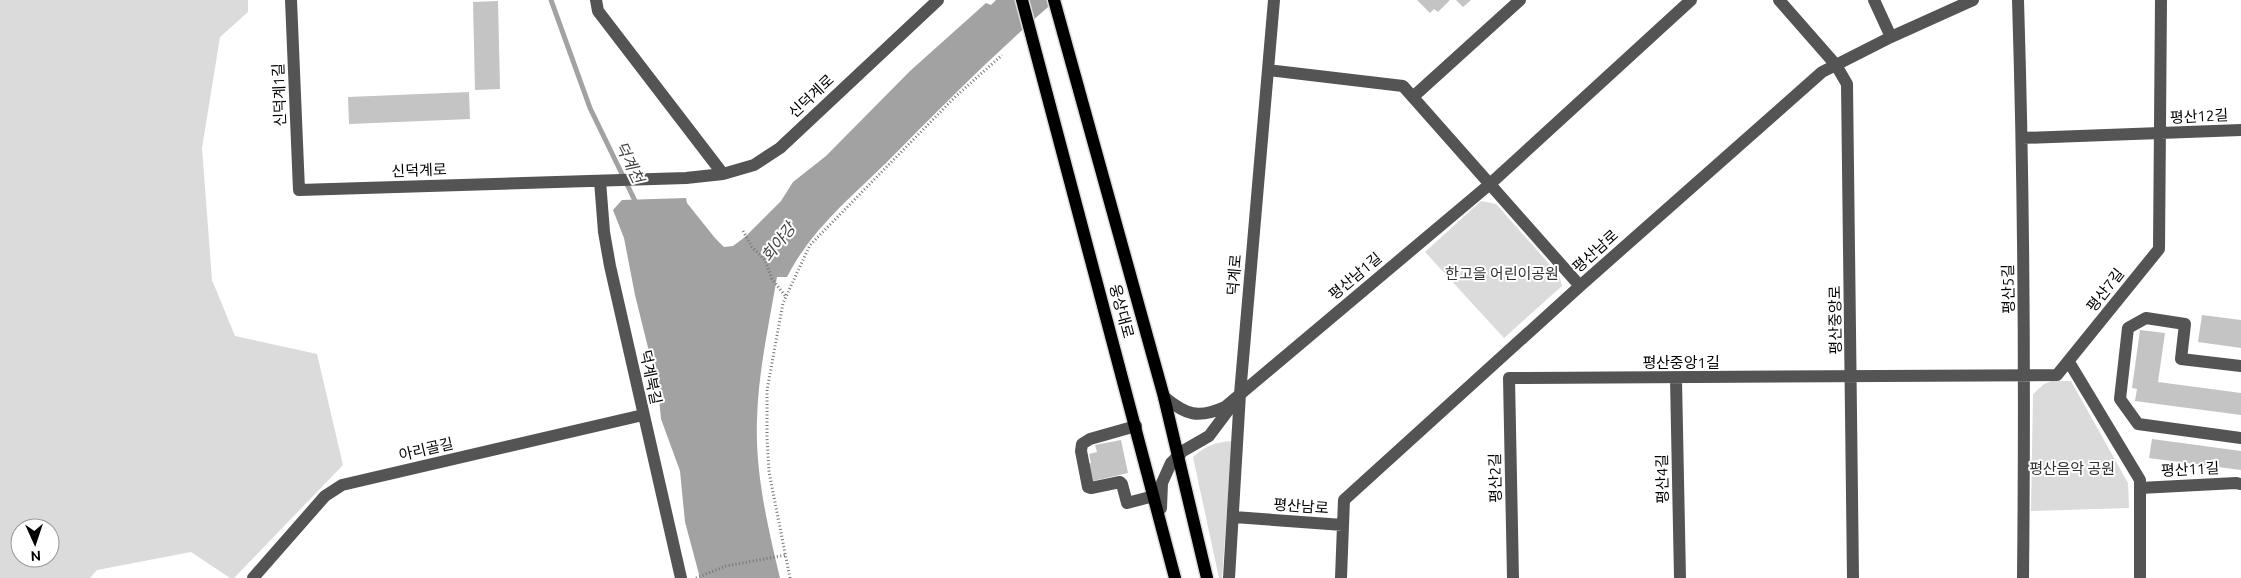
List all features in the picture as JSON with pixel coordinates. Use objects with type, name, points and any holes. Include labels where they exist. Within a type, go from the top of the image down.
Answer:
[{"type":"main road","name":"웅상대로","points":[[1022,0],[1175,578]]},
{"type":"main road","points":[[1054,0],[1164,397],[1207,578]]},
{"type":"street","name":"신덕계1길","points":[[292,0],[299,190]]},
{"type":"street","points":[[596,0],[598,11],[723,174]]},
{"type":"street","name":"신덕계로","points":[[299,190],[686,178],[723,174],[754,164],[780,148],[938,0]]},
{"type":"street","name":"덕계로","points":[[1229,578],[1240,394],[1274,0]]},
{"type":"street","points":[[1414,96],[1520,0]]},
{"type":"street","name":"평산남1길","points":[[1240,394],[1490,184],[1690,0]]},
{"type":"street","points":[[1779,0],[1836,65]]},
{"type":"street","points":[[1874,0],[1891,37]]},
{"type":"street","name":"평산남로","points":[[1234,518],[1343,525],[1344,500],[1580,286],[1822,72],[1891,37],[1973,0]]},
{"type":"street","name":"평산5길","points":[[2018,0],[2025,376],[2023,578]]},
{"type":"street","name":"평산7길","points":[[2025,376],[2057,375],[2159,249],[2161,0]]},
{"type":"street","name":"평산중앙로","points":[[1836,65],[1847,84],[1853,578]]},
{"type":"street","points":[[1268,70],[1403,86],[1414,96],[1580,286]]},
{"type":"street","name":"평산12길","points":[[2022,138],[2241,130]]},
{"type":"street","name":"덕계북길","points":[[600,181],[604,232],[610,266],[681,578]]},
{"type":"street","points":[[2241,366],[2181,359],[2184,324],[2146,318],[2128,328],[2120,399],[2138,424],[2241,438]]},
{"type":"street","points":[[2069,362],[2140,480],[2140,578]]},
{"type":"street","points":[[1495,363],[1509,378]]},
{"type":"street","name":"평산중앙1길","points":[[1509,378],[2025,376]]},
{"type":"street","name":"평산2길","points":[[1509,378],[1513,578]]},
{"type":"street","name":"평산4길","points":[[1676,378],[1680,578]]},
{"type":"street","points":[[1164,397],[1185,412],[1196,414],[1210,413],[1225,407],[1240,394]]},
{"type":"street","points":[[1160,521],[1165,474],[1178,454],[1209,436],[1240,394]]},
{"type":"street","name":"아리골길","points":[[253,578],[325,496],[342,485],[643,415]]},
{"type":"street","points":[[1136,426],[1090,439],[1082,444],[1080,451],[1088,487],[1120,482],[1127,503],[1154,496]]},
{"type":"street","name":"평산11길","points":[[2140,488],[2236,482],[2241,484]]},
{"type":"street","points":[[1341,578],[1343,525]]},
{"type":"path","points":[[790,578],[769,472],[767,438],[767,390],[774,348],[786,297],[810,245],[955,97],[1002,56]]},
{"type":"path","points":[[744,232],[765,260],[772,278],[786,297]]},
{"type":"path","points":[[696,578],[726,566],[786,555]]},
{"type":"green space","points":[[0,0],[248,0],[248,12],[220,37],[202,148],[212,280],[235,336],[317,354],[343,465],[234,578],[230,578],[191,552],[97,570],[90,578],[0,578]]},
{"type":"green space","name":"한고을 어린이공원","points":[[1481,201],[1496,204],[1559,275],[1562,286],[1504,338],[1425,252]]},
{"type":"green space","name":"평산음악 공원","points":[[2051,381],[2071,381],[2128,483],[2129,508],[2031,511],[2033,394],[2044,384]]},
{"type":"green space","points":[[1232,441],[1222,578],[1219,578],[1193,457],[1211,445]]},
{"type":"water","name":"회야강","points":[[996,0],[1056,0],[969,80],[831,216],[807,245],[787,277],[777,277],[759,384],[757,440],[763,500],[780,578],[700,578],[685,522],[680,471],[661,419],[658,388],[635,295],[624,238],[613,210],[622,200],[686,198],[687,203],[715,238],[724,247],[733,246],[745,237],[781,201],[793,182],[826,156],[910,71],[986,3],[991,5]]},
{"type":"building","points":[[1417,0],[1450,0],[1438,12],[1434,9],[1430,13]]},
{"type":"building","points":[[1456,0],[1471,0],[1463,7]]},
{"type":"building","points":[[498,1],[500,89],[475,90],[473,2]]},
{"type":"building","points":[[469,92],[470,119],[349,124],[348,97]]},
{"type":"building","points":[[2202,315],[2241,320],[2241,348],[2198,342]]},
{"type":"building","points":[[2140,330],[2165,333],[2158,382],[2241,393],[2241,415],[2135,401],[2137,389],[2132,388]]},
{"type":"building","points":[[2152,439],[2241,451],[2241,470],[2149,458]]},
{"type":"building","points":[[1121,440],[1128,473],[1089,482],[1085,465],[1091,463],[1089,454],[1097,452],[1095,445]]},
{"type":"waterway","name":"덕계천","points":[[551,0],[590,108],[637,205]]}]
